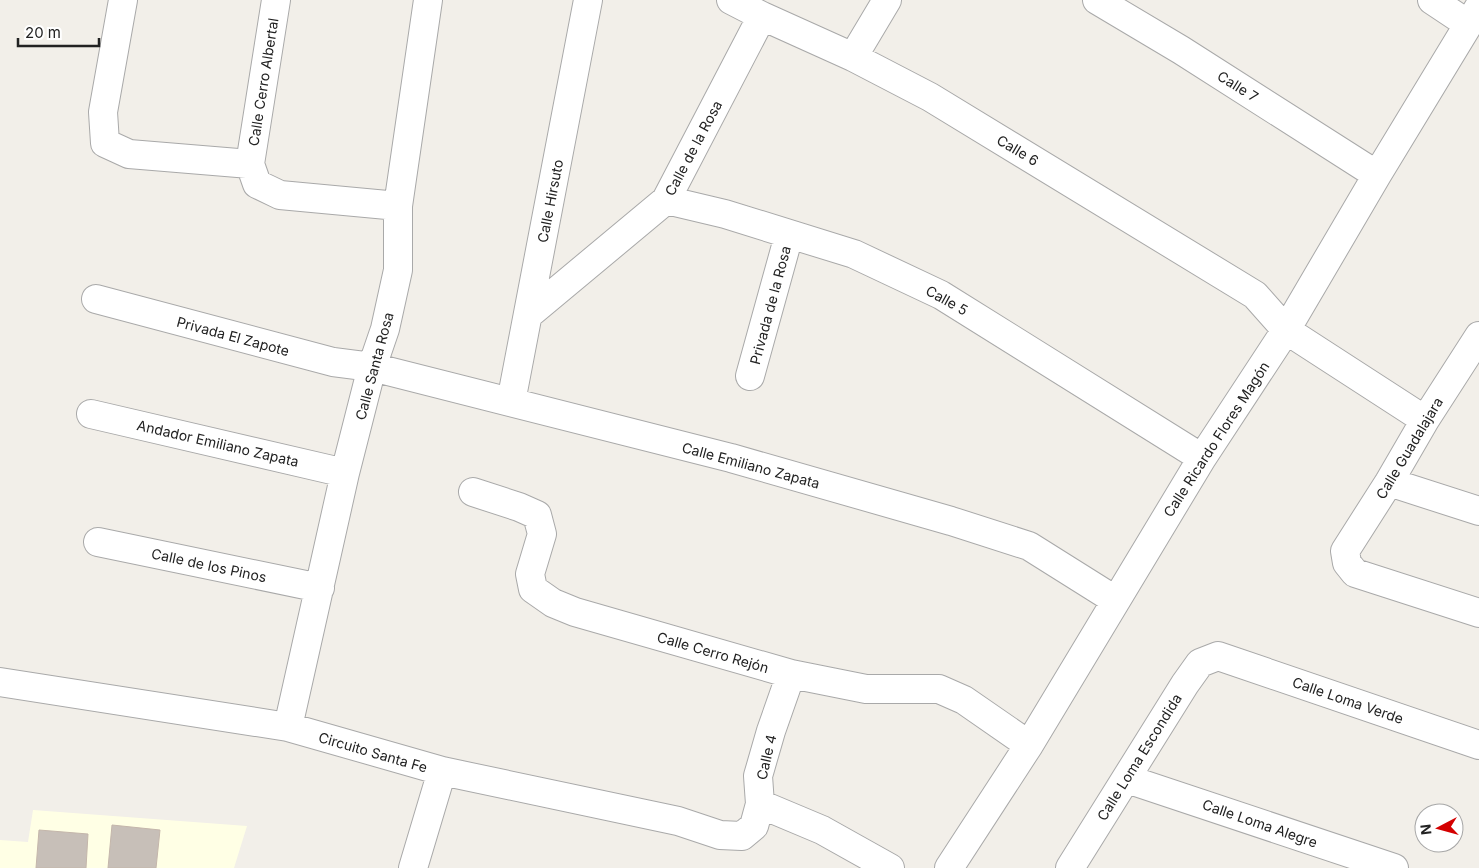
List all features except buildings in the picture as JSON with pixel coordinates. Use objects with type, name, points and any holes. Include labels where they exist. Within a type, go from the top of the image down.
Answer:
[{"type":"street","points":[[123,0],[103,112],[105,143],[129,154],[250,164],[257,184],[280,195],[398,206]]},
{"type":"street","name":"Calle Cerro Albertal","points":[[250,164],[276,0]]},
{"type":"street","name":"Calle Santa Rosa","points":[[288,728],[345,473],[372,367],[385,329],[398,270],[398,206],[428,0]]},
{"type":"street","name":"Calle Hirsuto","points":[[511,402],[588,0]]},
{"type":"street","name":"Calle 6","points":[[731,0],[853,57],[930,97],[1255,296],[1286,330],[1425,420]]},
{"type":"street","points":[[853,57],[887,0]]},
{"type":"street","name":"Calle 7","points":[[1097,0],[1181,50],[1377,175]]},
{"type":"street","points":[[1432,0],[1474,16]]},
{"type":"street","name":"Calle de la Rosa","points":[[528,315],[666,200],[762,16]]},
{"type":"street","name":"Calle Ricardo Flores Magón","points":[[950,868],[1029,745],[1202,458],[1286,330],[1377,175],[1474,16]]},
{"type":"street","name":"Calle 5","points":[[666,200],[725,214],[854,254],[941,295],[1202,458]]},
{"type":"street","name":"Privada de la Rosa","points":[[750,376],[789,235]]},
{"type":"street","name":"Privada El Zapote","points":[[96,300],[333,362],[372,367]]},
{"type":"street","name":"Calle Guadalajara","points":[[1479,336],[1425,420],[1390,482],[1345,551],[1347,563],[1355,573],[1479,613]]},
{"type":"street","name":"Calle Emiliano Zapata","points":[[372,367],[731,458],[951,521],[1029,546],[1115,600]]},
{"type":"street","name":"Andador Emiliano Zapata","points":[[91,414],[345,473]]},
{"type":"street","points":[[1390,482],[1479,511]]},
{"type":"street","name":"Calle Cerro Rejón","points":[[473,492],[537,515],[542,534],[530,574],[533,589],[553,603],[575,612],[791,674],[866,689],[939,689],[964,700],[1029,745]]},
{"type":"street","name":"Calle de los Pinos","points":[[98,542],[320,588]]},
{"type":"street","name":"Calle Loma Verde","points":[[1218,656],[1479,745]]},
{"type":"street","name":"Calle Loma Escondida","points":[[1070,868],[1127,779],[1184,684],[1200,664],[1218,656]]},
{"type":"street","name":"Calle 4","points":[[742,836],[754,826],[760,804],[758,776],[791,674]]},
{"type":"street","name":"Circuito Santa Fe","points":[[0,682],[288,728],[442,771],[678,821],[720,835],[742,836]]},
{"type":"street","points":[[413,868],[442,771]]},
{"type":"street","name":"Calle Loma Alegre","points":[[1127,779],[1394,868]]},
{"type":"street","points":[[760,804],[822,830],[890,868]]},
{"type":"shaded area","points":[[33,810],[247,826],[234,868],[0,868],[0,840],[28,842]]}]
